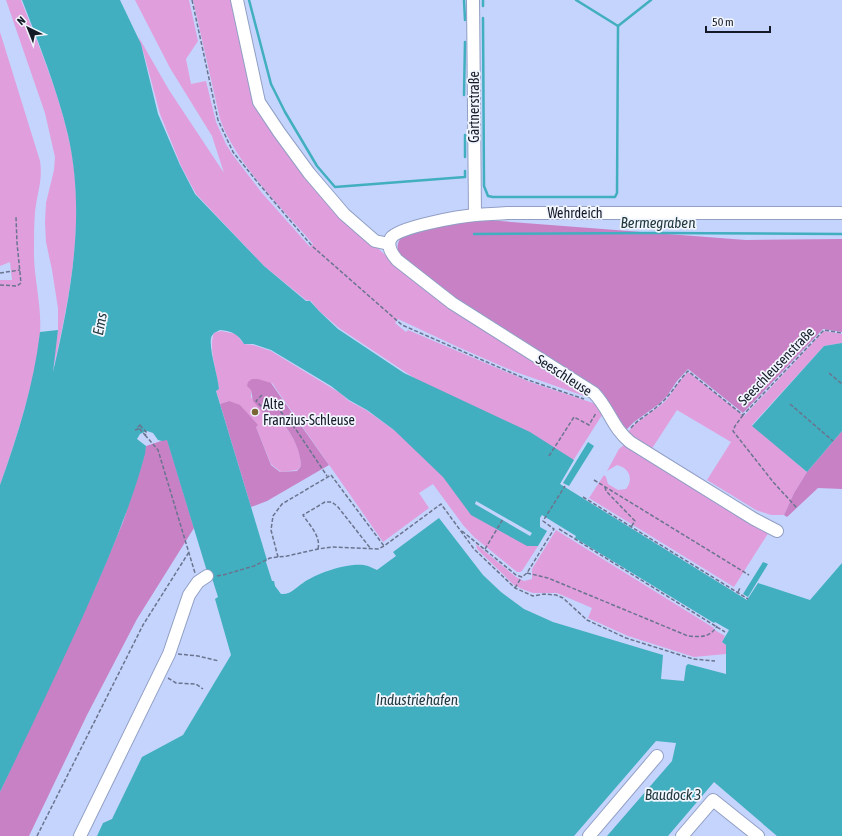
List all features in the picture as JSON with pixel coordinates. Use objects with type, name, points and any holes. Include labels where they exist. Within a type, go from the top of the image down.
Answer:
[{"type":"street","points":[[237,0],[260,102],[266,114],[309,173],[344,214],[376,241],[389,244]]},
{"type":"street","name":"Gärtnerstraße","points":[[474,0],[475,215]]},
{"type":"street","name":"Wehrdeich","points":[[389,244],[391,238],[397,233],[408,229],[443,220],[475,215],[507,213],[842,213]]},
{"type":"street","name":"Seeschleuse","points":[[389,244],[391,252],[397,260],[452,303],[586,388],[601,401],[614,426],[630,442],[777,531]]},
{"type":"street","points":[[80,836],[169,654],[189,595],[202,579]]},
{"type":"street","points":[[589,836],[657,756]]},
{"type":"street","points":[[682,836],[713,800],[756,836]]},
{"type":"path","points":[[192,0],[218,120],[233,152],[312,246],[402,325],[528,380],[581,399],[601,401],[589,425],[574,416],[549,456]]},
{"type":"path","points":[[0,285],[17,286],[21,280],[16,217]]},
{"type":"path","points":[[0,273],[20,270]]},
{"type":"path","name":"Seeschleusenstraße","points":[[622,435],[659,405],[688,371],[743,415],[824,330],[842,333]]},
{"type":"path","points":[[829,373],[842,384]]},
{"type":"path","points":[[262,395],[256,401],[266,411],[274,405],[298,431],[328,477]]},
{"type":"path","points":[[790,404],[833,441]]},
{"type":"path","points":[[743,415],[733,431],[774,483],[797,508]]},
{"type":"path","points":[[145,435],[147,433],[140,425],[138,427],[158,450],[189,552],[202,579],[223,575],[254,566],[270,558],[318,549],[333,547],[378,549],[441,504],[476,552],[515,588],[533,596],[544,594],[556,595],[563,598],[587,620],[626,638],[693,659],[715,661]]},
{"type":"path","points":[[135,430],[141,428]]},
{"type":"path","points":[[278,557],[271,530],[273,516],[282,504],[331,475],[384,546]]},
{"type":"path","points":[[594,480],[749,575]]},
{"type":"path","points":[[515,588],[527,573],[554,528],[542,521],[565,486]]},
{"type":"path","points":[[604,486],[635,521],[631,527]]},
{"type":"path","points":[[583,497],[748,599]]},
{"type":"path","points":[[318,549],[319,543],[316,533],[303,515],[325,502],[332,502],[338,507],[371,549]]},
{"type":"path","points":[[485,549],[503,519]]},
{"type":"path","points":[[460,530],[516,575],[522,578]]},
{"type":"path","points":[[559,530],[725,632]]},
{"type":"path","points":[[38,836],[143,625],[189,552]]},
{"type":"path","points":[[527,573],[548,578],[688,636],[708,636],[717,626]]},
{"type":"path","points":[[738,592],[740,588]]},
{"type":"path","points":[[169,654],[198,656],[219,661]]},
{"type":"path","points":[[159,673],[176,683],[196,684],[203,689]]},
{"type":"shaded area","points":[[6,0],[21,0],[47,66],[64,118],[74,165],[76,226],[74,257],[70,287],[51,378],[58,330],[58,308],[46,242],[45,222],[46,203],[54,170],[55,157],[45,113]]},
{"type":"shaded area","points":[[135,0],[189,0],[198,41],[186,59],[191,84],[206,81],[216,122],[232,154],[262,193],[310,247],[313,244],[248,169],[227,136],[220,119],[193,0],[234,0],[255,93],[368,239],[396,265],[586,394],[584,396],[513,371],[398,319],[395,323],[406,332],[408,330],[530,382],[599,405],[602,415],[571,464],[470,415],[339,328],[318,310],[311,301],[306,300],[264,266],[196,194],[181,166],[160,114],[138,36],[169,90],[224,173],[212,136],[170,68]]},
{"type":"shaded area","points":[[0,32],[40,161],[41,174],[35,212],[34,234],[34,259],[40,322],[39,344],[36,365],[28,397],[0,485],[0,280],[12,280],[10,262],[0,266]]},
{"type":"shaded area","points":[[473,219],[746,240],[842,239],[842,332],[823,329],[743,413],[688,369],[659,404],[625,429],[613,412],[455,300],[399,255],[399,240],[411,231]]},
{"type":"shaded area","points":[[221,331],[236,334],[244,344],[253,345],[271,351],[340,393],[349,401],[366,410],[394,430],[413,439],[483,514],[538,546],[522,571],[517,572],[474,537],[463,525],[433,484],[419,493],[429,508],[383,542],[272,383],[251,390],[251,397],[268,417],[269,415],[276,418],[282,423],[292,436],[299,451],[301,466],[297,470],[281,472],[271,464],[256,427],[229,401],[220,404],[216,390],[219,389],[212,339],[214,333]]},
{"type":"shaded area","points":[[824,331],[842,334],[842,343],[824,346],[752,425],[807,472],[794,493],[784,515],[771,515],[756,510],[707,480],[731,442],[677,410],[651,450],[625,435],[635,424],[668,398],[688,372],[744,416]]},
{"type":"shaded area","points":[[252,379],[258,379],[271,383],[329,465],[267,501],[251,507],[220,404],[229,401],[240,405],[258,425],[256,427],[271,465],[280,472],[297,471],[301,466],[296,444],[287,429],[276,418],[269,415],[267,417],[253,401],[251,390],[247,386],[248,382]]},
{"type":"shaded area","points":[[842,431],[842,489],[818,488],[787,517],[784,515],[794,493],[807,472]]},
{"type":"shaded area","points":[[167,439],[194,528],[137,619],[87,715],[29,836],[0,836],[0,792],[96,586],[123,522],[142,464],[146,446]]},
{"type":"shaded area","points":[[624,445],[769,532],[734,587],[589,498],[604,475],[608,484],[618,490],[626,489],[630,478],[625,469],[617,465],[607,471],[619,449]]},
{"type":"shaded area","points":[[556,530],[725,636],[722,642],[726,645],[726,654],[694,657],[628,636],[588,618],[592,608],[557,593],[533,593],[514,585],[477,549],[476,544],[516,577],[524,581],[532,579],[532,569]]},
{"type":"water","points":[[22,0],[120,0],[141,44],[158,114],[180,165],[195,194],[264,266],[306,301],[310,301],[338,329],[404,373],[530,432],[574,460],[560,484],[747,600],[758,583],[810,600],[842,563],[842,836],[777,836],[714,782],[668,836],[607,836],[672,761],[676,743],[656,741],[574,836],[97,836],[103,823],[112,819],[142,757],[183,735],[231,655],[215,599],[218,597],[212,578],[209,578],[167,440],[158,440],[153,433],[147,431],[140,434],[137,439],[146,446],[145,454],[132,496],[117,536],[83,616],[0,792],[0,485],[13,447],[34,371],[40,332],[58,330],[53,372],[60,343],[70,284],[76,224],[76,195],[73,165],[64,118]],"holes":[[[224,330],[237,335],[244,344],[253,344],[271,350],[331,386],[394,430],[443,477],[471,515],[527,546],[538,546],[547,531],[540,527],[540,518],[542,515],[576,536],[575,538],[714,623],[715,622],[729,630],[722,642],[726,645],[726,674],[688,664],[686,666],[684,681],[661,679],[663,655],[553,622],[524,609],[501,592],[483,575],[439,518],[393,552],[396,556],[377,570],[361,565],[334,569],[309,579],[290,592],[281,594],[275,586],[274,581],[272,581],[216,391],[219,389],[211,349],[211,337],[214,333]]]},
{"type":"water","points":[[842,343],[842,431],[807,472],[752,426],[824,346]]},
{"type":"water","points":[[588,442],[594,446],[569,486],[563,483]]},
{"type":"water","points":[[763,562],[768,564],[748,597],[743,594]]},
{"type":"pier","points":[[476,501],[532,533],[530,536],[475,504]]},
{"type":"waterway","points":[[249,0],[271,84],[285,112],[317,166],[335,187],[465,177],[465,171]]},
{"type":"waterway","points":[[464,0],[465,20]]},
{"type":"waterway","points":[[483,0],[483,6]]},
{"type":"waterway","points":[[576,0],[618,26]]},
{"type":"waterway","points":[[483,18],[484,186],[488,196],[615,197],[617,193],[618,26],[651,0]]},
{"type":"waterway","points":[[464,95],[465,42]]},
{"type":"waterway","points":[[465,135],[465,157]]},
{"type":"waterway","name":"Bermegraben","points":[[474,234],[842,234]]},
{"type":"place","name":"Alte Franzius-Schleuse","points":[[255,412]]},
{"type":"water label","name":"Ems","points":[[100,324]]},
{"type":"water label","name":"Industriehafen","points":[[417,700]]},
{"type":"water label","name":"Baudock 3","points":[[673,795]]}]
